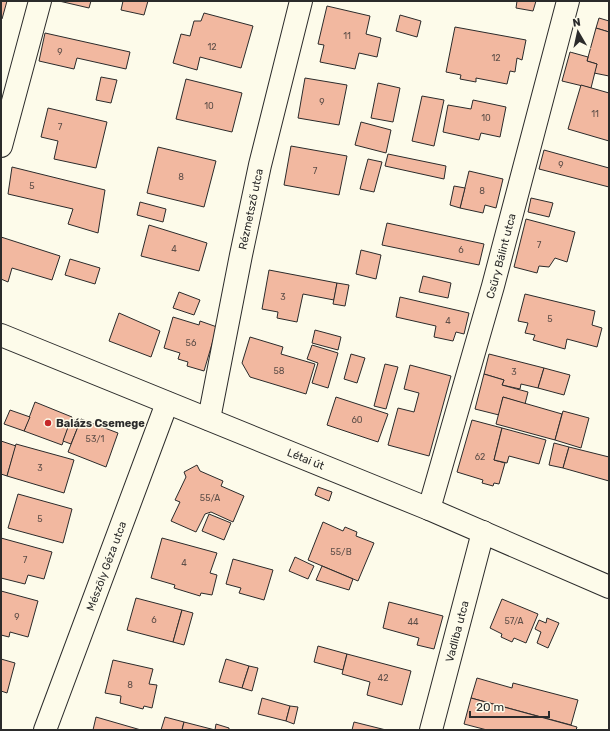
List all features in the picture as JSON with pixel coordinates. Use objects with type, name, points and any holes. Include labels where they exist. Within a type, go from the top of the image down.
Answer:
[{"type":"street","points":[[1,146],[40,1]]},
{"type":"street","name":"Rézmetsző utca","points":[[209,419],[260,165],[301,1]]},
{"type":"street","name":"Csűry Bálint utca","points":[[429,509],[493,286],[568,1]]},
{"type":"street","name":"Létai út","points":[[1,335],[429,509],[609,587]]},
{"type":"street","name":"Mészöly Géza utca","points":[[45,730],[168,403]]},
{"type":"street","name":"Vadliba utca","points":[[431,730],[483,532]]},
{"type":"building","points":[[1,1],[7,1],[2,19],[1,19]]},
{"type":"building","points":[[59,1],[91,1],[89,8]]},
{"type":"building","points":[[123,1],[148,1],[144,15],[121,10]]},
{"type":"building","points":[[517,1],[536,1],[533,11],[516,8]]},
{"type":"building","points":[[327,6],[370,16],[366,34],[381,38],[377,57],[359,53],[355,69],[320,62],[324,45],[318,44]]},
{"type":"building","points":[[204,13],[253,26],[241,68],[200,57],[197,70],[173,63],[181,34],[190,36],[194,21],[201,21]]},
{"type":"building","points":[[400,15],[421,21],[417,37],[396,31]]},
{"type":"building","points":[[599,18],[609,21],[609,32],[596,28]]},
{"type":"building","points":[[455,27],[526,40],[522,60],[517,58],[515,72],[510,71],[507,84],[476,78],[476,82],[460,79],[461,75],[446,72]]},
{"type":"building","points":[[596,28],[609,32],[609,76],[594,73],[597,64],[587,61]]},
{"type":"building","points":[[45,33],[130,52],[126,69],[77,58],[74,69],[39,61]]},
{"type":"building","points":[[570,52],[588,57],[587,61],[597,64],[591,88],[562,81]]},
{"type":"building","points":[[101,77],[117,80],[111,103],[96,100]]},
{"type":"building","points":[[305,78],[347,85],[339,125],[298,118]]},
{"type":"building","points":[[186,79],[242,93],[232,132],[176,119]]},
{"type":"building","points":[[378,83],[400,88],[393,122],[371,118]]},
{"type":"building","points":[[581,85],[609,93],[609,141],[568,129]]},
{"type":"building","points":[[422,96],[444,100],[434,146],[412,141]]},
{"type":"building","points":[[473,100],[506,107],[500,137],[481,133],[479,140],[443,132],[448,105],[471,109]]},
{"type":"building","points":[[48,108],[107,122],[96,168],[54,159],[58,141],[41,137]]},
{"type":"building","points":[[361,122],[391,130],[386,153],[355,145]]},
{"type":"building","points":[[291,146],[347,156],[339,195],[284,185]]},
{"type":"building","points":[[158,147],[216,161],[204,207],[147,193]]},
{"type":"building","points":[[544,150],[609,168],[609,187],[539,169]]},
{"type":"building","points":[[388,154],[446,166],[444,179],[385,166]]},
{"type":"building","points":[[368,159],[382,162],[374,192],[360,189]]},
{"type":"building","points":[[12,167],[105,190],[98,233],[68,224],[73,209],[8,194]]},
{"type":"building","points":[[469,171],[503,179],[496,208],[485,205],[483,213],[460,208]]},
{"type":"building","points":[[454,186],[465,188],[460,208],[450,205]]},
{"type":"building","points":[[531,198],[553,203],[549,217],[528,212]]},
{"type":"building","points":[[140,202],[166,209],[163,222],[137,215]]},
{"type":"building","points":[[526,219],[575,232],[567,262],[555,258],[549,267],[539,266],[537,273],[514,267]]},
{"type":"building","points":[[387,223],[484,244],[479,265],[382,245]]},
{"type":"building","points":[[149,225],[207,243],[199,271],[141,256]]},
{"type":"building","points":[[1,237],[60,256],[52,280],[12,268],[8,282],[1,279]]},
{"type":"building","points":[[361,250],[381,255],[376,279],[356,274]]},
{"type":"building","points":[[70,259],[100,268],[95,284],[65,275]]},
{"type":"building","points":[[269,270],[337,283],[334,300],[303,294],[297,322],[277,318],[278,312],[262,309]]},
{"type":"building","points":[[423,276],[451,283],[448,298],[419,292]]},
{"type":"building","points":[[337,283],[349,285],[345,306],[333,304]]},
{"type":"building","points":[[179,292],[200,300],[194,315],[173,308]]},
{"type":"building","points":[[525,294],[595,311],[592,325],[602,328],[597,347],[567,339],[565,349],[533,340],[535,335],[525,333],[528,323],[518,321]]},
{"type":"building","points":[[400,297],[469,313],[464,334],[456,332],[453,341],[434,337],[436,326],[396,317]]},
{"type":"building","points":[[119,313],[160,331],[151,357],[109,341]]},
{"type":"building","points":[[173,317],[199,325],[200,321],[217,327],[204,371],[187,366],[188,362],[178,359],[180,353],[164,348]]},
{"type":"building","points":[[315,330],[341,337],[338,350],[312,343]]},
{"type":"building","points":[[250,337],[283,347],[281,354],[315,364],[306,394],[250,377],[242,363]]},
{"type":"building","points":[[312,345],[338,353],[328,388],[312,383],[318,363],[307,359]]},
{"type":"building","points":[[351,354],[365,358],[357,383],[344,379]]},
{"type":"building","points":[[489,354],[544,368],[538,388],[521,384],[520,389],[502,385],[504,380],[484,374]]},
{"type":"building","points":[[385,364],[398,367],[386,409],[374,406]]},
{"type":"building","points":[[410,365],[451,376],[429,456],[388,445],[398,408],[414,412],[419,393],[404,389]]},
{"type":"building","points":[[544,368],[570,375],[564,395],[538,388]]},
{"type":"building","points":[[484,374],[504,380],[502,385],[528,392],[525,404],[503,397],[499,415],[475,409]]},
{"type":"building","points":[[336,397],[388,414],[378,442],[327,425]]},
{"type":"building","points":[[503,397],[562,414],[555,440],[496,424]]},
{"type":"building","points":[[35,402],[72,417],[62,445],[24,431]]},
{"type":"building","points":[[10,410],[30,417],[24,431],[4,424]]},
{"type":"building","points":[[563,411],[589,418],[581,448],[555,440]]},
{"type":"building","points":[[71,419],[80,422],[71,444],[63,441]]},
{"type":"building","points":[[81,419],[118,433],[106,467],[68,452]]},
{"type":"building","points":[[472,420],[502,428],[494,460],[505,463],[499,484],[494,483],[493,486],[482,483],[483,480],[457,472]]},
{"type":"building","points":[[502,428],[546,440],[539,464],[509,456],[507,463],[494,460]]},
{"type":"building","points":[[1,441],[16,446],[7,476],[1,474]]},
{"type":"building","points":[[554,443],[569,447],[563,468],[549,465]]},
{"type":"building","points":[[16,444],[74,460],[64,493],[7,476]]},
{"type":"building","points":[[569,447],[609,457],[609,481],[563,468]]},
{"type":"building","points":[[197,465],[200,471],[223,481],[221,486],[244,496],[233,522],[211,512],[205,514],[196,532],[171,521],[180,502],[175,500],[186,477],[184,472]]},
{"type":"building","points":[[318,487],[332,492],[329,501],[315,495]]},
{"type":"building","points":[[18,494],[72,509],[63,543],[8,528]]},
{"type":"building","points":[[209,514],[231,523],[224,540],[202,531]]},
{"type":"building","points":[[323,522],[343,531],[345,527],[357,532],[356,536],[374,543],[358,581],[308,560]]},
{"type":"building","points":[[1,538],[52,552],[44,579],[28,575],[25,584],[1,578]]},
{"type":"building","points":[[162,538],[217,553],[210,573],[217,575],[212,595],[201,593],[200,596],[174,588],[175,585],[151,578]]},
{"type":"building","points":[[295,557],[314,566],[308,579],[289,571]]},
{"type":"building","points":[[233,559],[273,570],[264,600],[239,593],[241,588],[226,584]]},
{"type":"building","points":[[322,566],[353,579],[349,590],[316,580]]},
{"type":"building","points":[[1,591],[38,601],[28,637],[10,632],[9,637],[1,635]]},
{"type":"building","points":[[136,598],[182,610],[173,642],[127,630]]},
{"type":"building","points":[[502,599],[538,614],[526,643],[514,638],[512,642],[501,637],[502,634],[490,628]]},
{"type":"building","points":[[389,602],[443,616],[434,649],[417,645],[419,638],[383,628]]},
{"type":"building","points":[[182,610],[193,613],[184,645],[173,642]]},
{"type":"building","points":[[547,618],[559,623],[548,648],[537,643],[541,632],[535,629],[539,620],[546,623]]},
{"type":"building","points":[[318,646],[347,654],[343,670],[314,662]]},
{"type":"building","points":[[347,654],[411,671],[402,705],[367,695],[370,682],[342,674]]},
{"type":"building","points":[[1,659],[15,663],[7,693],[1,691]]},
{"type":"building","points":[[226,659],[249,666],[242,688],[219,682]]},
{"type":"building","points":[[113,660],[153,669],[149,684],[157,685],[152,708],[144,706],[143,709],[120,703],[121,696],[105,693]]},
{"type":"building","points":[[249,666],[258,668],[252,691],[242,688]]},
{"type":"building","points":[[477,678],[512,688],[513,683],[578,700],[571,725],[471,698]]},
{"type":"building","points":[[262,698],[290,706],[286,721],[258,714]]},
{"type":"building","points":[[471,698],[577,727],[576,730],[487,730],[464,724]]},
{"type":"building","points":[[290,706],[298,707],[294,724],[286,721]]},
{"type":"building","points":[[96,717],[141,730],[93,730]]},
{"type":"building","points":[[165,717],[184,722],[182,730],[161,730]]},
{"type":"building","points":[[184,722],[215,730],[182,730]]},
{"type":"building","points":[[354,722],[386,730],[352,730]]},
{"type":"building","points":[[216,724],[229,728],[229,730],[215,730]]},
{"type":"place","name":"Balázs Csemege","points":[[48,423]]}]
